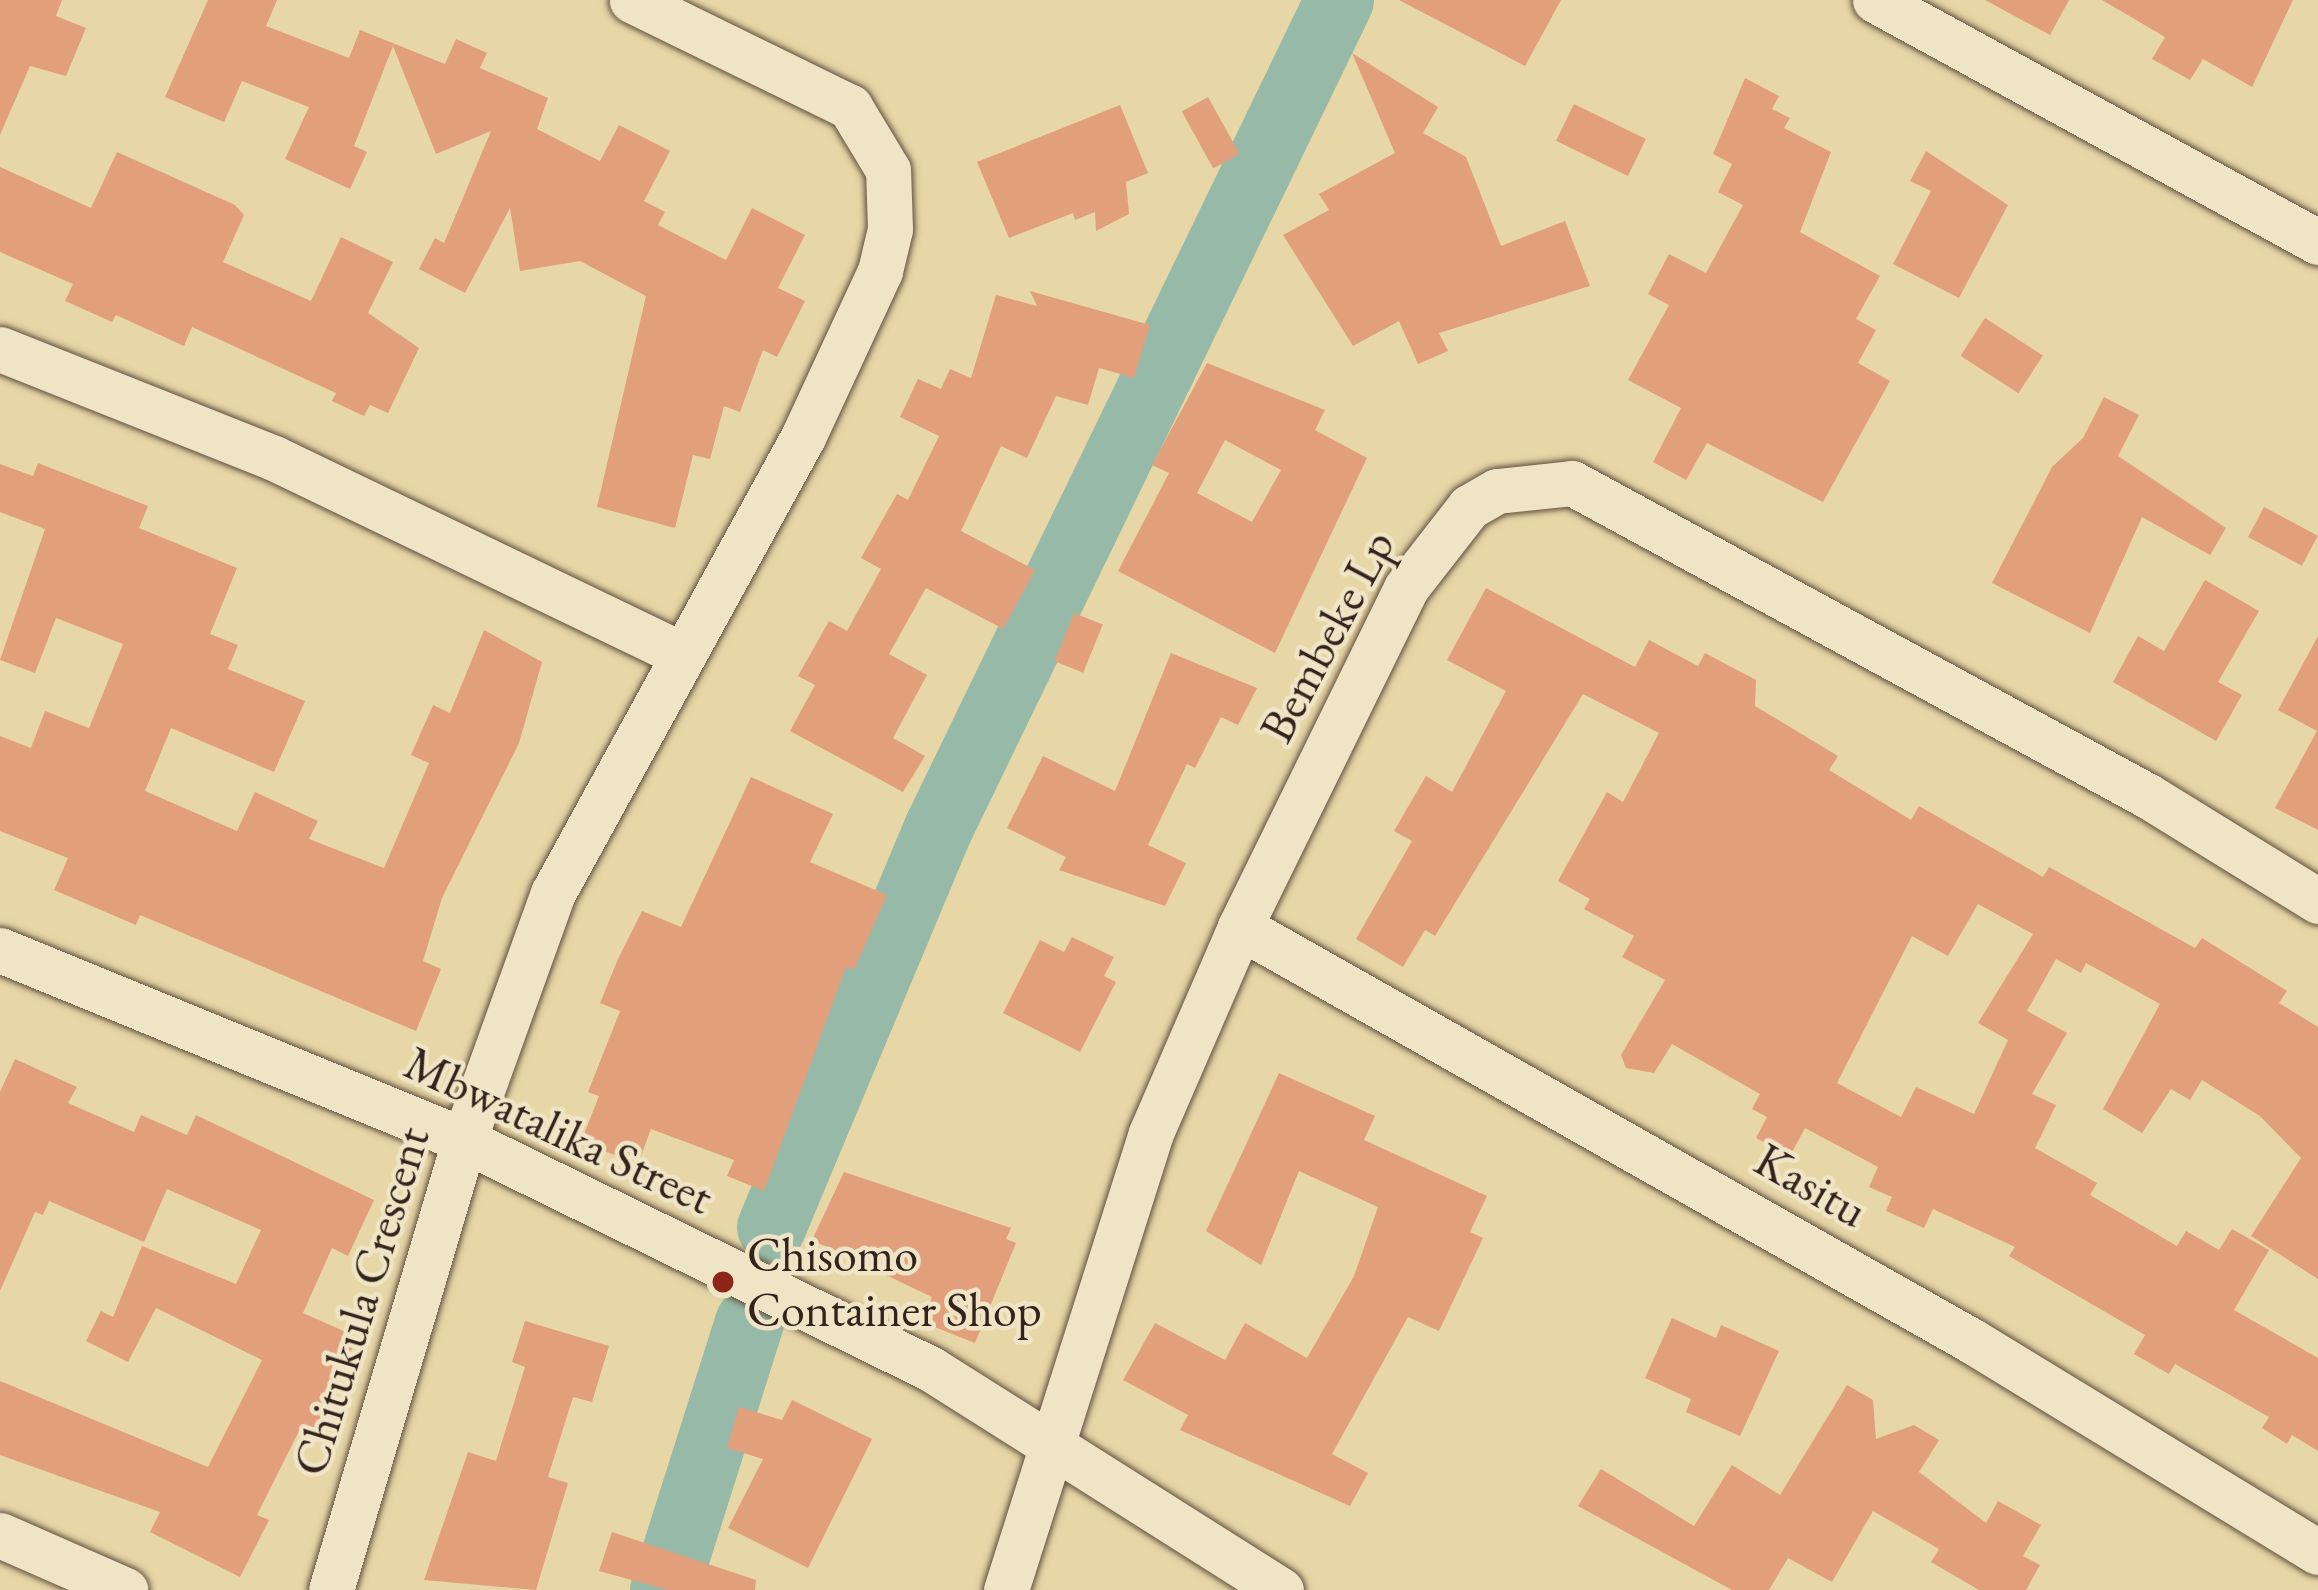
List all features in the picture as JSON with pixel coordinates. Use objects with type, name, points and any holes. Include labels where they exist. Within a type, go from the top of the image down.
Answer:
[{"type":"street","name":"Chitukula Crescent","points":[[331,1590],[464,1140],[554,893],[680,653],[813,416],[880,271],[893,194],[880,147],[850,107],[632,0]]},
{"type":"street","points":[[1875,0],[2318,242]]},
{"type":"street","points":[[0,349],[274,458],[680,653]]},
{"type":"street","name":"Bembeke Lp","points":[[1006,1590],[1151,1133],[1240,927],[1406,588],[1468,507],[1536,481],[1572,483],[2148,796],[2318,901]]},
{"type":"street","name":"Kasitu","points":[[1240,927],[1832,1259],[2318,1552]]},
{"type":"street","name":"Mbwatalika Street","points":[[0,950],[464,1140],[931,1369],[1281,1590]]},
{"type":"street","points":[[0,1535],[124,1590]]},
{"type":"building","points":[[0,0],[62,0],[56,16],[86,28],[66,76],[30,66],[0,135]]},
{"type":"building","points":[[208,0],[277,0],[266,26],[349,58],[360,30],[445,64],[456,39],[487,53],[480,68],[548,98],[537,129],[600,161],[619,125],[670,151],[644,201],[665,212],[658,225],[726,260],[752,208],[805,235],[778,288],[805,301],[777,357],[763,350],[740,412],[724,406],[710,459],[693,455],[675,528],[597,507],[646,296],[580,261],[520,271],[510,208],[465,293],[419,269],[435,238],[444,243],[491,131],[436,154],[393,46],[354,146],[367,152],[350,189],[285,159],[309,107],[242,81],[224,122],[165,97]]},
{"type":"building","points":[[1399,0],[1561,0],[1525,66]]},
{"type":"building","points":[[1985,0],[2069,0],[2050,35]]},
{"type":"building","points":[[2102,0],[2293,0],[2252,87],[2203,59],[2190,80],[2152,59],[2165,37]]},
{"type":"building","points":[[1352,53],[1438,107],[1423,133],[1466,157],[1501,246],[1565,221],[1590,286],[1439,333],[1448,351],[1418,364],[1399,321],[1353,346],[1283,235],[1329,210],[1319,194],[1395,153]]},
{"type":"building","points":[[1745,78],[1779,96],[1772,109],[1790,118],[1784,128],[1831,152],[1800,232],[1880,276],[1856,319],[1876,330],[1858,363],[1890,381],[1823,502],[1707,443],[1686,480],[1653,462],[1681,408],[1628,380],[1669,305],[1648,294],[1669,254],[1706,273],[1743,205],[1718,192],[1732,164],[1713,154]]},
{"type":"building","points":[[1208,97],[1240,154],[1213,168],[1182,112]]},
{"type":"building","points":[[1574,104],[1646,139],[1628,176],[1556,141]]},
{"type":"building","points":[[1120,105],[1148,173],[1126,182],[1129,214],[1096,231],[1095,212],[1075,220],[1073,213],[1009,238],[977,162]]},
{"type":"building","points":[[1926,151],[2008,205],[1959,298],[1893,264],[1931,191],[1910,181]]},
{"type":"building","points":[[117,152],[235,205],[244,215],[223,262],[311,301],[341,237],[393,262],[368,313],[419,348],[388,413],[370,405],[364,416],[332,401],[336,393],[192,327],[184,346],[116,315],[112,322],[65,301],[73,284],[0,252],[0,167],[91,208]]},
{"type":"building","points":[[1030,291],[1150,325],[1134,378],[1099,368],[1088,405],[1056,396],[1027,458],[1001,446],[961,531],[1035,570],[1003,629],[926,588],[889,654],[927,675],[893,738],[925,756],[903,792],[790,731],[815,685],[798,676],[829,621],[847,631],[881,569],[861,558],[897,494],[908,500],[939,436],[900,417],[918,379],[941,389],[950,369],[971,378],[996,295],[1037,306]]},
{"type":"building","points":[[1985,318],[2043,356],[2018,393],[1960,356]]},
{"type":"building","points":[[1207,363],[1325,410],[1315,430],[1367,458],[1275,653],[1118,571],[1169,473],[1152,465]],"holes":[[[1225,440],[1281,470],[1252,522],[1197,493]]]},
{"type":"building","points":[[2104,397],[2139,415],[2118,456],[2226,528],[2210,555],[2142,517],[2090,633],[1992,583],[2052,467],[2083,438]]},
{"type":"building","points":[[38,463],[148,506],[139,528],[237,568],[210,634],[238,645],[228,669],[305,701],[274,772],[171,728],[145,791],[237,831],[255,792],[318,821],[309,839],[384,868],[429,763],[411,755],[433,705],[450,713],[484,630],[542,662],[519,743],[442,898],[423,961],[441,969],[416,1031],[140,915],[136,925],[54,890],[68,858],[0,831],[0,736],[31,748],[45,711],[89,728],[123,644],[56,618],[35,673],[0,660],[45,529],[0,512],[0,464],[33,476]]},
{"type":"building","points":[[2264,507],[2318,536],[2302,566],[2248,537]]},
{"type":"building","points":[[2205,580],[2259,611],[2218,682],[2242,695],[2216,741],[2113,682],[2138,636],[2164,651]]},
{"type":"building","points":[[1486,588],[1635,667],[1649,640],[1698,666],[1705,653],[1756,680],[1755,706],[1838,756],[1829,770],[1911,820],[1919,806],[2043,877],[2049,867],[2195,948],[2202,938],[2287,991],[2279,1003],[2318,1027],[2318,1279],[2251,1236],[2301,1158],[2260,1116],[2202,1080],[2190,1100],[2171,1089],[2142,1133],[2103,1109],[2160,1004],[2086,963],[2081,973],[2056,959],[2027,1011],[2067,1033],[2032,1094],[2056,1105],[2035,1148],[2097,1183],[2090,1195],[2177,1246],[2186,1231],[2219,1250],[2232,1229],[2269,1250],[2234,1310],[2318,1358],[2318,1451],[2292,1435],[2287,1444],[2262,1428],[2269,1417],[2175,1364],[2169,1374],[2134,1354],[2145,1335],[2009,1256],[2015,1247],[1933,1209],[1924,1228],[1886,1211],[1892,1197],[1869,1187],[1878,1167],[1805,1128],[1790,1156],[1756,1138],[1767,1117],[1752,1109],[1760,1094],[1672,1044],[1654,1073],[1626,1068],[1621,1055],[1665,980],[1622,957],[1634,936],[1584,909],[1590,899],[1558,881],[1607,792],[1623,802],[1659,733],[1583,694],[1435,936],[1425,930],[1403,967],[1356,939],[1412,841],[1394,831],[1426,776],[1452,792],[1506,691],[1447,660]],"holes":[[[1978,904],[2033,934],[1978,1023],[2008,1040],[1974,1114],[1916,1087],[1901,1117],[1837,1083],[1912,936],[1948,956]]]},
{"type":"building","points":[[1074,613],[1103,625],[1083,673],[1055,661]]},
{"type":"building","points":[[2318,636],[2318,830],[2275,808],[2317,731],[2278,710]]},
{"type":"building","points":[[1171,653],[1257,688],[1238,725],[1221,717],[1195,768],[1187,764],[1148,845],[1186,863],[1165,906],[1059,870],[1066,857],[1007,828],[1043,756],[1115,791]]},
{"type":"building","points":[[751,777],[833,814],[810,862],[887,895],[854,970],[846,967],[764,1191],[727,1176],[734,1160],[651,1129],[638,1164],[581,1142],[599,1096],[588,1092],[620,1011],[600,1003],[618,959],[642,911],[681,927]]},
{"type":"building","points":[[1072,937],[1114,957],[1104,976],[1116,982],[1080,1052],[1003,1013],[1040,940],[1064,952]]},
{"type":"building","points":[[15,1059],[77,1087],[68,1103],[134,1132],[141,1115],[187,1135],[196,1115],[374,1200],[348,1256],[332,1248],[303,1313],[357,1337],[315,1433],[301,1427],[257,1515],[269,1520],[240,1577],[150,1532],[160,1512],[0,1455],[0,1381],[208,1467],[262,1360],[156,1308],[128,1362],[86,1341],[101,1311],[113,1317],[142,1246],[236,1284],[261,1230],[167,1189],[144,1242],[49,1201],[43,1215],[35,1212],[0,1291],[0,1092]]},
{"type":"building","points":[[1279,1073],[1375,1116],[1364,1140],[1487,1196],[1470,1232],[1483,1238],[1439,1331],[1408,1317],[1332,1454],[1368,1473],[1350,1506],[1180,1430],[1188,1415],[1123,1380],[1155,1323],[1225,1360],[1245,1323],[1307,1358],[1354,1276],[1378,1207],[1299,1171],[1261,1265],[1206,1231]]},
{"type":"building","points":[[844,1172],[1011,1228],[1006,1239],[1016,1243],[975,1343],[922,1322],[932,1297],[812,1240]]},
{"type":"building","points":[[1672,1318],[1716,1338],[1721,1325],[1779,1351],[1740,1436],[1686,1412],[1691,1399],[1645,1378]]},
{"type":"building","points":[[525,1321],[609,1346],[592,1402],[573,1397],[548,1477],[568,1483],[536,1590],[424,1580],[468,1452],[496,1461],[525,1367],[512,1362]]},
{"type":"building","points":[[1847,1385],[1873,1400],[1876,1439],[1914,1425],[1939,1440],[1919,1472],[1986,1523],[1998,1501],[2041,1525],[2023,1556],[2040,1565],[2026,1590],[1979,1590],[1931,1562],[1939,1549],[1873,1511],[1832,1582],[1788,1558],[1769,1590],[1732,1590],[1578,1506],[1601,1469],[1694,1526],[1732,1465],[1780,1495]]},
{"type":"building","points":[[792,1400],[872,1439],[808,1568],[728,1528],[763,1459],[727,1448],[739,1407],[782,1420]]},
{"type":"building","points":[[612,1532],[756,1580],[755,1590],[668,1590],[599,1571]]},
{"type":"waterway","points":[[771,1227],[938,828],[1339,0]]},
{"type":"waterway","points":[[664,1590],[749,1322]]},
{"type":"place","name":"Chisomo Container Shop","points":[[723,1282]]}]
